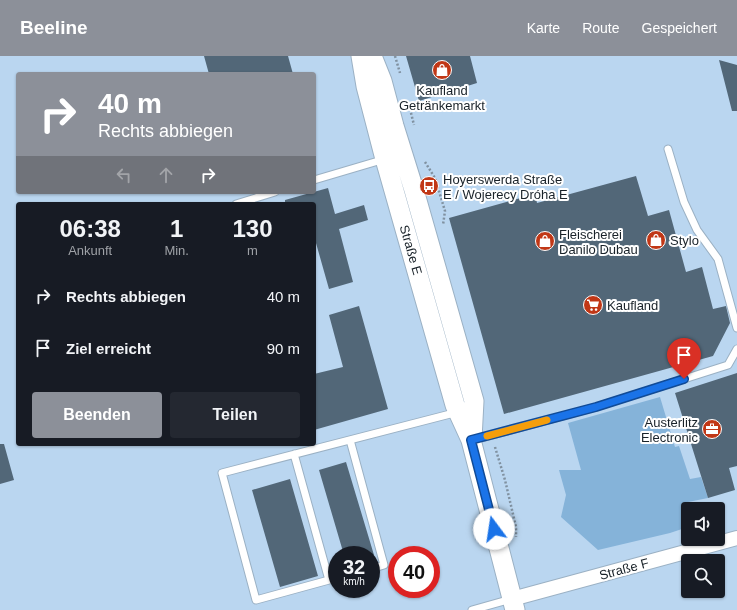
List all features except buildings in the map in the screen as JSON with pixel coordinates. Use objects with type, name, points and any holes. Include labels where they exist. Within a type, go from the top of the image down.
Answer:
[{"type":"street","name":"Straße E","points":[[361,56],[366,86],[385,159],[453,398],[471,440],[513,605]]},
{"type":"street","name":"Straße E","points":[[372,56],[382,81],[394,126],[413,185],[474,401],[471,440]]},
{"type":"street","name":"Straße F","points":[[513,605],[737,538]]},
{"type":"lane","points":[[668,149],[684,202],[697,230],[718,259],[737,328]]},
{"type":"lane","points":[[316,179],[385,159]]},
{"type":"lane","points":[[242,202],[268,194]]},
{"type":"lane","points":[[471,440],[596,407],[728,366],[737,349]]},
{"type":"lane","points":[[328,580],[256,600],[222,473],[458,412]]},
{"type":"lane","points":[[350,440],[379,546]]},
{"type":"lane","points":[[294,454],[328,576]]},
{"type":"lane","points":[[380,550],[384,565],[380,566]]},
{"type":"lane","points":[[472,610],[513,605]]},
{"type":"shaded area","points":[[0,56],[737,56],[737,610],[0,610]]},
{"type":"shaded area","points":[[660,397],[675,447],[679,446],[690,479],[701,477],[708,498],[681,502],[681,529],[598,550],[561,517],[566,495],[559,470],[581,470],[568,423]]},
{"type":"slow traffic","points":[[487,436],[547,420]]},
{"type":"place","name":"Kaufland Getränkemarkt","points":[[442,70]]},
{"type":"place","name":"Hoyerswerda Straße E / Wojerecy Dróha E","points":[[429,186]]},
{"type":"place","name":"Stylo","points":[[656,240]]},
{"type":"place","name":"Fleischerei Danilo Dubau","points":[[545,241]]},
{"type":"place","name":"Kaufland","points":[[593,305]]},
{"type":"place","name":"Austerlitz Electronic","points":[[712,429]]},
{"type":"route","points":[[494,529],[471,440],[596,407],[684,379]]}]
